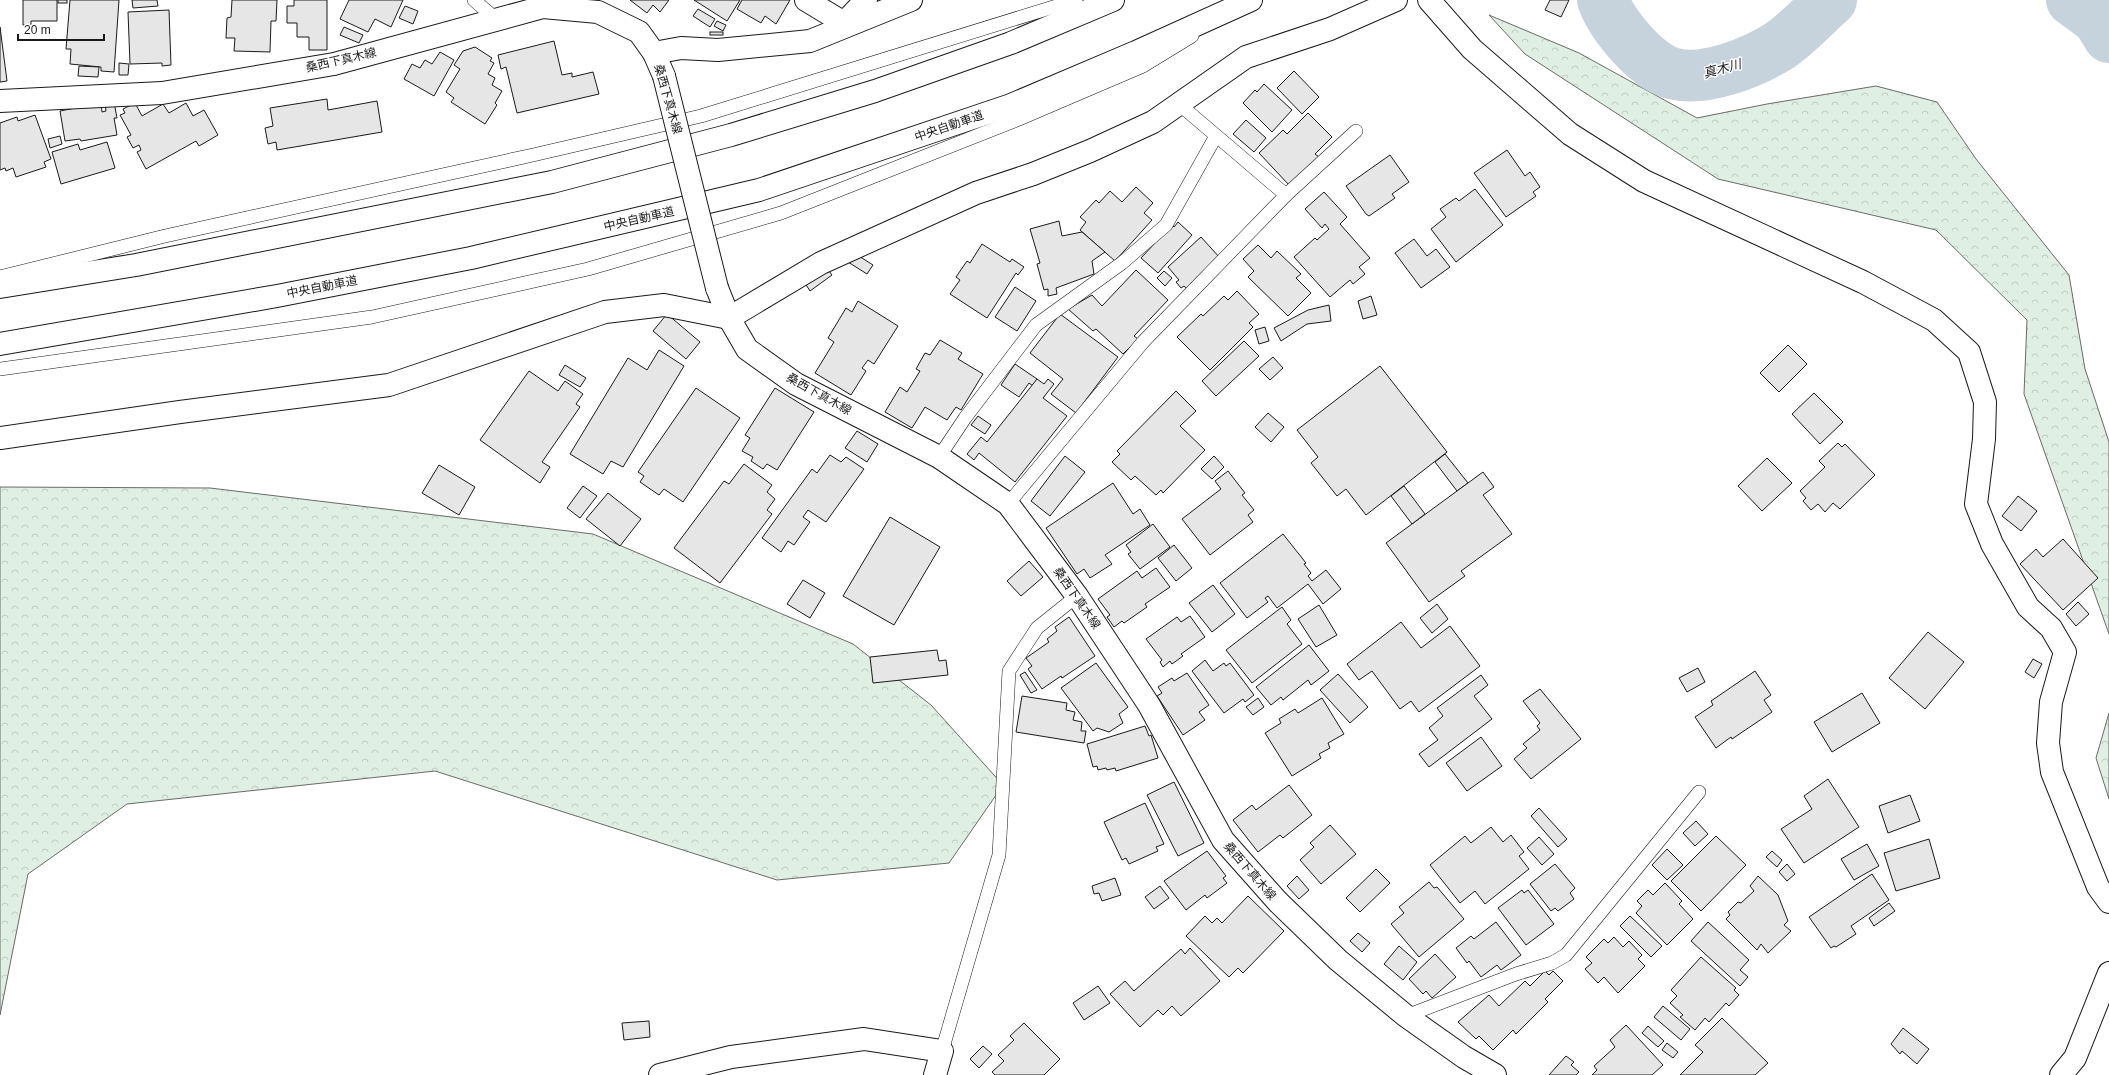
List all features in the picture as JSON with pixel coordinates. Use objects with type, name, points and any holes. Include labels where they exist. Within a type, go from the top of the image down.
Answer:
[{"type":"main road","points":[[806,0],[841,26]]},
{"type":"main road","points":[[841,26],[866,0]]},
{"type":"main road","points":[[654,53],[681,48],[718,50],[810,41],[841,26],[911,0]]},
{"type":"main road","points":[[0,287],[136,265],[560,180],[731,135],[876,91],[1011,43],[1113,0]]},
{"type":"main road","name":"中央自動車道","points":[[0,344],[277,296],[471,258],[759,190],[1011,105],[1136,52],[1251,0]]},
{"type":"main road","points":[[0,438],[180,412],[389,385],[605,312],[664,305],[729,318],[821,263],[976,193],[1012,182],[1090,151],[1153,122],[1246,57],[1330,29],[1396,0]]},
{"type":"main road","points":[[1429,0],[1472,49],[1570,134],[1644,182],[1863,282],[1934,320],[1969,352],[1985,402],[1984,439],[1976,504],[1992,544],[2028,607],[2051,628],[2065,652],[2051,702],[2048,744],[2052,772],[2098,887],[2109,902]]},
{"type":"main road","name":"桑西下真木線","points":[[0,101],[162,93],[334,64],[542,7],[598,12],[639,32],[654,53],[664,76],[717,288],[729,318],[747,349],[796,384],[939,457],[1008,504],[1077,596],[1149,705],[1223,840],[1278,902],[1332,955],[1406,1016],[1464,1057],[1495,1075]]},
{"type":"main road","points":[[2061,1075],[2075,1058],[2109,973]]},
{"type":"main road","points":[[660,1075],[731,1057],[864,1039],[942,1051],[935,1075]]},
{"type":"lane","points":[[474,0],[498,20]]},
{"type":"lane","points":[[0,277],[165,236],[533,155],[701,116],[1076,0]]},
{"type":"lane","points":[[0,370],[372,317],[588,269],[781,213],[1018,119],[1143,66],[1251,0]]},
{"type":"lane","points":[[1178,104],[1286,195]]},
{"type":"lane","points":[[1008,504],[1143,342],[1286,195],[1356,131]]},
{"type":"lane","points":[[939,457],[965,418],[1036,325],[1122,263],[1166,225],[1216,136]]},
{"type":"lane","points":[[942,1051],[999,855],[1009,671],[1037,628],[1077,596]]},
{"type":"lane","points":[[1406,1016],[1516,974],[1552,963],[1566,955],[1698,792]]},
{"type":"green space","points":[[1489,15],[1579,53],[1697,118],[1767,104],[1876,86],[1937,102],[1976,159],[2069,275],[2085,369],[2109,442],[2109,634],[2024,394],[2027,320],[1936,230],[1718,179],[1525,54]]},
{"type":"green space","points":[[0,487],[210,488],[593,534],[853,644],[931,705],[1003,785],[949,863],[777,880],[435,771],[127,804],[28,874],[0,1015]]},
{"type":"green space","points":[[2109,713],[2109,799],[2096,758]]},
{"type":"building","points":[[23,0],[57,0],[57,21],[31,21],[31,25],[23,25]]},
{"type":"building","points":[[58,0],[67,0],[67,3],[58,3]]},
{"type":"building","points":[[70,0],[119,0],[114,72],[101,71],[101,67],[70,64],[71,49],[66,49]]},
{"type":"building","points":[[132,0],[157,0],[158,6],[133,8]]},
{"type":"building","points":[[232,0],[277,0],[276,21],[271,21],[270,52],[234,51],[235,38],[226,38],[227,18],[231,17]]},
{"type":"building","points":[[294,0],[327,0],[327,50],[309,50],[309,37],[297,37],[297,23],[287,23],[287,6],[294,6]]},
{"type":"building","points":[[349,0],[403,0],[391,27],[375,19],[368,32],[340,19]]},
{"type":"building","points":[[630,0],[669,0],[660,12],[653,5],[647,13]]},
{"type":"building","points":[[694,0],[740,0],[727,21]]},
{"type":"building","points":[[742,0],[790,0],[776,24],[765,16],[761,23],[737,9]]},
{"type":"building","points":[[1550,0],[1569,0],[1561,17],[1545,10]]},
{"type":"building","points":[[405,6],[418,11],[413,24],[399,18]]},
{"type":"building","points":[[698,9],[715,19],[710,27],[693,16]]},
{"type":"building","points":[[169,10],[171,65],[162,66],[162,63],[130,64],[128,12]]},
{"type":"building","points":[[717,21],[726,25],[723,31],[714,26]]},
{"type":"building","points":[[0,27],[7,81],[0,82]]},
{"type":"building","points":[[344,27],[363,35],[359,43],[340,35]]},
{"type":"building","points":[[710,32],[723,32],[723,35],[710,35]]},
{"type":"building","points":[[554,41],[562,75],[572,73],[572,77],[593,72],[599,94],[517,113],[506,67],[501,69],[498,55]]},
{"type":"building","points":[[475,47],[492,58],[490,61],[494,63],[488,74],[495,78],[492,85],[502,91],[495,103],[497,105],[485,124],[451,102],[454,98],[446,92],[460,69],[454,65],[463,51]]},
{"type":"building","points":[[440,52],[454,60],[434,96],[404,79],[412,64],[420,68],[425,60],[432,64]]},
{"type":"building","points":[[119,63],[129,64],[128,75],[119,75]]},
{"type":"building","points":[[79,66],[99,67],[98,77],[78,76]]},
{"type":"building","points":[[1294,71],[1319,97],[1302,114],[1277,88]]},
{"type":"building","points":[[1264,84],[1292,110],[1272,132],[1243,103],[1255,90],[1257,92]]},
{"type":"building","points":[[327,99],[328,110],[377,101],[382,132],[277,150],[276,142],[268,144],[265,128],[273,126],[270,108]]},
{"type":"building","points":[[114,102],[117,118],[114,118],[117,135],[81,141],[80,139],[65,141],[60,111],[101,103],[102,112],[106,111],[105,104]]},
{"type":"building","points":[[135,103],[142,116],[163,104],[169,113],[186,103],[193,116],[204,110],[218,135],[199,146],[196,141],[146,169],[137,152],[141,150],[139,145],[133,148],[127,137],[131,135],[120,115],[125,113],[123,109]]},
{"type":"building","points":[[1308,113],[1332,137],[1315,154],[1319,157],[1289,185],[1259,153],[1283,130],[1287,134]]},
{"type":"building","points":[[35,115],[51,159],[44,162],[46,167],[16,177],[13,168],[6,171],[5,168],[0,170],[0,123],[17,117],[18,121]]},
{"type":"building","points":[[1246,120],[1266,138],[1254,152],[1233,134]]},
{"type":"building","points":[[60,136],[62,144],[50,148],[48,139]]},
{"type":"building","points":[[107,142],[115,168],[61,184],[52,152],[78,144],[80,150]]},
{"type":"building","points":[[1507,150],[1525,176],[1530,172],[1540,187],[1533,192],[1536,196],[1506,217],[1474,173]]},
{"type":"building","points":[[1390,155],[1409,182],[1392,194],[1395,198],[1369,216],[1346,186]]},
{"type":"building","points":[[1136,187],[1153,203],[1144,213],[1152,220],[1115,261],[1080,230],[1086,222],[1080,217],[1096,200],[1099,203],[1110,191],[1122,202]]},
{"type":"building","points":[[1475,189],[1503,225],[1456,262],[1431,229],[1446,217],[1440,209],[1456,198],[1459,201]]},
{"type":"building","points":[[1324,192],[1347,217],[1340,224],[1370,258],[1359,267],[1365,274],[1353,284],[1350,280],[1330,297],[1294,257],[1315,238],[1317,240],[1329,229],[1325,224],[1322,228],[1305,209]]},
{"type":"building","points":[[1059,221],[1062,236],[1082,232],[1105,252],[1092,261],[1094,274],[1056,288],[1057,294],[1048,296],[1048,289],[1044,290],[1037,264],[1040,263],[1030,229]]},
{"type":"building","points":[[1178,222],[1192,235],[1158,273],[1141,258],[1172,225],[1174,227]]},
{"type":"building","points":[[1201,237],[1220,258],[1187,289],[1184,286],[1181,288],[1176,282],[1179,280],[1168,267]]},
{"type":"building","points":[[1414,239],[1427,256],[1436,249],[1450,267],[1421,288],[1395,253]]},
{"type":"building","points":[[982,244],[1010,262],[1012,259],[1024,267],[1018,275],[1016,273],[987,318],[950,294],[960,280],[956,277],[967,261],[970,263]]},
{"type":"building","points":[[1258,245],[1271,258],[1277,251],[1301,274],[1296,278],[1311,293],[1288,316],[1248,277],[1254,271],[1243,259]]},
{"type":"building","points":[[854,253],[873,265],[867,274],[848,262]]},
{"type":"building","points":[[824,264],[832,275],[810,291],[803,280]]},
{"type":"building","points":[[1136,270],[1168,300],[1134,336],[1138,339],[1123,354],[1096,329],[1093,331],[1068,309],[1092,295],[1102,306]]},
{"type":"building","points":[[1164,271],[1172,278],[1165,286],[1157,278]]},
{"type":"building","points":[[1015,287],[1036,301],[1017,331],[995,317]]},
{"type":"building","points":[[1237,291],[1259,314],[1249,323],[1253,327],[1210,370],[1177,337],[1201,314],[1203,316],[1224,296],[1228,300]]},
{"type":"building","points":[[1371,296],[1377,315],[1363,319],[1358,301]]},
{"type":"building","points":[[858,301],[898,326],[874,364],[868,360],[862,368],[866,371],[851,395],[815,373],[834,342],[828,338],[846,308],[852,312]]},
{"type":"building","points":[[1329,305],[1331,321],[1307,324],[1281,341],[1274,328],[1308,310]]},
{"type":"building","points":[[667,314],[700,342],[686,359],[653,331]]},
{"type":"building","points":[[1060,314],[1118,357],[1076,413],[1051,394],[1063,379],[1030,353]]},
{"type":"building","points":[[1265,327],[1269,341],[1259,344],[1255,330]]},
{"type":"building","points":[[940,340],[962,353],[958,359],[983,374],[961,410],[956,407],[947,420],[925,407],[912,428],[885,412],[900,387],[907,392],[920,371],[916,369],[925,353],[930,355]]},
{"type":"building","points":[[1244,341],[1259,356],[1216,396],[1202,381]]},
{"type":"building","points":[[1788,345],[1807,364],[1779,392],[1760,373]]},
{"type":"building","points":[[659,350],[684,366],[623,467],[611,461],[603,474],[570,454],[628,358],[647,370]]},
{"type":"building","points":[[1273,357],[1283,368],[1270,380],[1259,369]]},
{"type":"building","points":[[1015,364],[1037,379],[1033,386],[1029,383],[1019,397],[1001,385]]},
{"type":"building","points":[[565,365],[586,378],[580,387],[559,375]]},
{"type":"building","points":[[1380,366],[1447,452],[1366,515],[1346,489],[1337,496],[1311,463],[1318,457],[1297,430]]},
{"type":"building","points":[[529,371],[558,391],[565,381],[583,394],[576,404],[580,407],[542,462],[550,467],[540,483],[480,440]]},
{"type":"building","points":[[1037,379],[1044,384],[1048,379],[1054,384],[1043,398],[1067,416],[1015,482],[979,453],[974,460],[967,454],[981,437],[987,442]]},
{"type":"building","points":[[696,388],[740,418],[683,502],[664,489],[659,495],[640,482],[644,476],[638,472]]},
{"type":"building","points":[[775,388],[814,412],[777,470],[767,464],[763,469],[751,461],[753,457],[742,451],[750,438],[745,435]]},
{"type":"building","points":[[1176,391],[1196,411],[1180,426],[1205,450],[1163,493],[1161,490],[1156,495],[1135,476],[1131,480],[1112,462],[1120,454],[1117,451]]},
{"type":"building","points":[[1814,393],[1843,422],[1820,444],[1792,414]]},
{"type":"building","points":[[1268,413],[1284,427],[1271,442],[1255,427]]},
{"type":"building","points":[[978,416],[991,425],[985,434],[971,425]]},
{"type":"building","points":[[857,431],[878,444],[867,462],[845,448]]},
{"type":"building","points":[[1838,443],[1842,447],[1845,444],[1875,475],[1840,509],[1833,503],[1825,512],[1818,504],[1811,510],[1803,501],[1806,498],[1800,491],[1825,467],[1819,461]]},
{"type":"building","points":[[1445,454],[1468,483],[1457,491],[1435,462]]},
{"type":"building","points":[[830,455],[841,462],[846,457],[864,469],[826,522],[808,510],[803,517],[810,522],[794,545],[788,541],[781,552],[762,538],[812,469],[817,473]]},
{"type":"building","points":[[1065,456],[1085,472],[1050,516],[1031,501]]},
{"type":"building","points":[[1214,456],[1224,467],[1212,479],[1201,469]]},
{"type":"building","points":[[1767,458],[1792,483],[1762,511],[1738,486]]},
{"type":"building","points":[[744,464],[772,485],[767,492],[775,499],[767,510],[772,514],[720,583],[674,548],[724,481],[729,484]]},
{"type":"building","points":[[439,465],[475,487],[459,515],[422,493]]},
{"type":"building","points":[[1228,471],[1245,493],[1242,495],[1254,510],[1248,515],[1253,522],[1210,555],[1182,519],[1221,489],[1215,481]]},
{"type":"building","points":[[1483,472],[1494,487],[1483,495],[1512,534],[1461,571],[1465,576],[1429,602],[1386,543]]},
{"type":"building","points":[[1113,483],[1133,514],[1140,509],[1150,525],[1105,555],[1112,564],[1090,578],[1084,569],[1077,574],[1046,528]]},
{"type":"building","points":[[583,486],[597,496],[580,518],[567,508]]},
{"type":"building","points":[[1404,486],[1425,514],[1412,524],[1391,496]]},
{"type":"building","points":[[608,493],[641,519],[620,546],[586,519]]},
{"type":"building","points":[[2018,496],[2037,511],[2021,531],[2002,516]]},
{"type":"building","points":[[890,517],[940,547],[894,625],[843,596]]},
{"type":"building","points":[[1153,524],[1170,547],[1140,569],[1128,554],[1131,552],[1126,545]]},
{"type":"building","points":[[1283,534],[1306,563],[1304,564],[1311,573],[1308,576],[1312,581],[1326,570],[1341,589],[1323,604],[1308,584],[1277,608],[1268,596],[1265,598],[1268,602],[1247,618],[1220,583]]},
{"type":"building","points":[[2063,539],[2098,578],[2063,610],[2020,564],[2036,549],[2043,557]]},
{"type":"building","points":[[1174,545],[1192,568],[1176,581],[1158,558]]},
{"type":"building","points":[[1029,561],[1043,577],[1021,596],[1007,581]]},
{"type":"building","points":[[1156,568],[1170,587],[1145,604],[1147,607],[1124,623],[1122,621],[1114,627],[1107,617],[1110,615],[1098,599],[1137,571],[1142,578]]},
{"type":"building","points":[[803,580],[825,593],[810,618],[787,604]]},
{"type":"building","points":[[1213,585],[1235,614],[1212,632],[1189,603]]},
{"type":"building","points":[[2078,602],[2089,614],[2076,626],[2066,614]]},
{"type":"building","points":[[1437,604],[1448,619],[1432,633],[1420,618]]},
{"type":"building","points":[[1319,605],[1337,635],[1316,647],[1298,619]]},
{"type":"building","points":[[1282,607],[1291,620],[1287,624],[1302,644],[1252,683],[1226,650]]},
{"type":"building","points":[[1190,616],[1205,637],[1181,654],[1183,656],[1172,664],[1170,661],[1163,667],[1160,662],[1162,660],[1146,639],[1177,617],[1181,622]]},
{"type":"building","points":[[1069,617],[1095,656],[1062,678],[1061,676],[1042,689],[1028,669],[1032,666],[1026,658],[1049,642],[1047,639],[1057,631],[1055,627]]},
{"type":"building","points":[[1401,622],[1421,648],[1450,626],[1480,666],[1419,712],[1411,701],[1400,709],[1372,671],[1359,680],[1347,664]]},
{"type":"building","points":[[1928,632],[1964,662],[1925,709],[1889,678]]},
{"type":"building","points":[[1309,645],[1329,671],[1311,685],[1308,680],[1283,700],[1281,697],[1271,705],[1256,687]]},
{"type":"building","points":[[937,650],[939,661],[946,660],[948,675],[873,683],[870,657]]},
{"type":"building","points":[[2033,659],[2042,664],[2034,678],[2025,672]]},
{"type":"building","points":[[1205,660],[1213,671],[1224,663],[1226,666],[1230,663],[1254,695],[1245,702],[1243,699],[1224,713],[1192,671]]},
{"type":"building","points":[[1096,663],[1128,707],[1119,714],[1123,723],[1109,732],[1097,728],[1093,731],[1061,688]]},
{"type":"building","points":[[1698,668],[1705,682],[1687,692],[1679,678]]},
{"type":"building","points":[[1755,671],[1771,695],[1764,700],[1772,712],[1716,748],[1695,717],[1713,705],[1711,701]]},
{"type":"building","points":[[1025,672],[1037,690],[1031,693],[1020,675]]},
{"type":"building","points":[[1187,673],[1209,705],[1199,712],[1205,720],[1183,735],[1157,696],[1162,693],[1158,687],[1172,678],[1174,681]]},
{"type":"building","points":[[1338,674],[1368,707],[1350,723],[1320,690]]},
{"type":"building","points":[[1481,675],[1488,685],[1474,696],[1492,719],[1429,767],[1419,754],[1438,740],[1429,728],[1443,716],[1437,708]]},
{"type":"building","points":[[1540,689],[1581,739],[1531,779],[1514,759],[1527,748],[1523,744],[1540,730],[1537,726],[1540,723],[1523,701]]},
{"type":"building","points":[[1862,693],[1880,723],[1832,752],[1814,722]]},
{"type":"building","points":[[1022,696],[1067,703],[1066,710],[1075,712],[1073,720],[1082,722],[1081,731],[1086,731],[1084,743],[1016,732]]},
{"type":"building","points":[[1258,698],[1264,707],[1253,715],[1246,707]]},
{"type":"building","points":[[1322,698],[1344,734],[1328,743],[1330,748],[1319,754],[1321,758],[1292,776],[1265,733],[1281,723],[1279,719],[1295,709],[1298,713]]},
{"type":"building","points":[[1145,726],[1149,736],[1151,735],[1158,758],[1116,771],[1115,768],[1098,770],[1097,766],[1093,767],[1087,744]]},
{"type":"building","points":[[1481,737],[1502,766],[1467,791],[1446,763]]},
{"type":"building","points":[[1828,779],[1859,827],[1804,863],[1781,829],[1812,809],[1804,796]]},
{"type":"building","points":[[1174,782],[1204,843],[1178,856],[1147,795]]},
{"type":"building","points":[[1289,785],[1312,815],[1283,838],[1280,835],[1258,852],[1233,820],[1252,805],[1256,810]]},
{"type":"building","points":[[1910,795],[1920,821],[1888,833],[1879,806]]},
{"type":"building","points":[[1145,803],[1164,844],[1156,847],[1158,851],[1129,864],[1126,858],[1122,860],[1104,822]]},
{"type":"building","points":[[1539,808],[1567,839],[1558,847],[1531,816]]},
{"type":"building","points":[[1696,821],[1708,834],[1695,846],[1683,833]]},
{"type":"building","points":[[1330,825],[1356,854],[1321,884],[1300,860],[1314,847],[1310,843]]},
{"type":"building","points":[[1491,827],[1503,842],[1511,835],[1524,852],[1519,856],[1529,869],[1485,904],[1475,891],[1460,903],[1430,865],[1465,836],[1471,843]]},
{"type":"building","points":[[1716,836],[1746,865],[1701,911],[1671,881]]},
{"type":"building","points":[[1539,837],[1554,854],[1542,865],[1527,848]]},
{"type":"building","points":[[1929,839],[1940,878],[1896,891],[1884,853]]},
{"type":"building","points":[[1867,844],[1879,866],[1854,880],[1841,859]]},
{"type":"building","points":[[1667,849],[1683,865],[1667,880],[1652,865]]},
{"type":"building","points":[[1207,851],[1226,876],[1223,878],[1227,883],[1207,898],[1205,895],[1186,910],[1164,881]]},
{"type":"building","points":[[1772,851],[1782,860],[1777,867],[1766,857]]},
{"type":"building","points":[[1555,864],[1575,888],[1570,893],[1574,899],[1558,911],[1555,908],[1551,911],[1530,884]]},
{"type":"building","points":[[1787,864],[1795,874],[1787,881],[1779,872]]},
{"type":"building","points":[[1376,869],[1390,883],[1360,912],[1346,898]]},
{"type":"building","points":[[1872,874],[1889,900],[1851,926],[1856,934],[1836,947],[1834,946],[1831,948],[1809,917]]},
{"type":"building","points":[[1297,876],[1309,890],[1299,899],[1287,886]]},
{"type":"building","points":[[1758,876],[1778,895],[1788,921],[1784,925],[1791,931],[1768,953],[1761,944],[1757,950],[1726,919],[1730,915],[1728,912],[1738,902],[1741,903],[1754,891],[1750,886]]},
{"type":"building","points":[[1115,878],[1121,895],[1102,901],[1099,893],[1094,894],[1092,886]]},
{"type":"building","points":[[1429,882],[1434,888],[1437,887],[1464,919],[1419,957],[1391,924],[1404,913],[1399,907]]},
{"type":"building","points":[[1665,883],[1682,901],[1679,904],[1693,919],[1667,945],[1636,913],[1642,906],[1637,901],[1648,890],[1653,895]]},
{"type":"building","points":[[1160,886],[1169,898],[1154,909],[1145,897]]},
{"type":"building","points":[[1522,890],[1524,893],[1528,890],[1554,924],[1526,945],[1498,908]]},
{"type":"building","points":[[1248,896],[1284,931],[1243,973],[1238,968],[1229,977],[1186,936],[1205,916],[1212,923],[1217,918],[1222,923]]},
{"type":"building","points":[[1889,903],[1895,911],[1874,926],[1869,918]]},
{"type":"building","points":[[1630,916],[1662,946],[1651,957],[1620,926]]},
{"type":"building","points":[[1496,922],[1521,955],[1501,970],[1497,965],[1481,977],[1469,961],[1467,963],[1456,948],[1471,936],[1474,939]]},
{"type":"building","points":[[1708,922],[1749,960],[1740,970],[1748,977],[1740,986],[1691,941]]},
{"type":"building","points":[[1358,933],[1370,943],[1362,952],[1350,941]]},
{"type":"building","points":[[1614,937],[1623,947],[1629,941],[1642,955],[1638,959],[1645,966],[1618,993],[1604,977],[1598,983],[1585,969],[1592,963],[1586,957],[1604,939],[1608,943]]},
{"type":"building","points":[[1399,946],[1417,962],[1403,980],[1384,964]]},
{"type":"building","points":[[1190,948],[1220,981],[1181,1016],[1172,1006],[1163,1015],[1158,1010],[1140,1027],[1110,994],[1125,981],[1134,991],[1181,949],[1185,954]]},
{"type":"building","points":[[1435,954],[1456,977],[1432,998],[1426,991],[1423,994],[1409,979]]},
{"type":"building","points":[[1701,957],[1736,988],[1734,990],[1739,995],[1729,1006],[1726,1003],[1709,1022],[1705,1018],[1695,1030],[1680,1017],[1683,1015],[1670,1003],[1677,996],[1671,990]]},
{"type":"building","points":[[1545,971],[1549,975],[1553,971],[1563,981],[1545,999],[1548,1002],[1516,1034],[1513,1030],[1493,1050],[1479,1036],[1476,1039],[1458,1022],[1489,995],[1499,1006],[1525,981],[1530,986]]},
{"type":"building","points":[[1098,986],[1110,1003],[1084,1020],[1073,1003]]},
{"type":"building","points":[[1663,1006],[1690,1029],[1681,1040],[1654,1017]]},
{"type":"building","points":[[1722,1018],[1768,1063],[1755,1075],[1680,1075],[1703,1052],[1695,1045]]},
{"type":"building","points":[[649,1021],[650,1037],[624,1040],[622,1023]]},
{"type":"building","points":[[1024,1023],[1060,1059],[1044,1075],[995,1075],[992,1072],[1004,1061],[998,1055],[1014,1040],[1010,1036]]},
{"type":"building","points":[[1626,1025],[1663,1065],[1652,1075],[1592,1075],[1597,1070],[1594,1066],[1615,1047],[1610,1040]]},
{"type":"building","points":[[1648,1026],[1664,1041],[1658,1047],[1642,1033]]},
{"type":"building","points":[[1903,1028],[1929,1049],[1917,1064],[1902,1051],[1900,1054],[1891,1044]]},
{"type":"building","points":[[1667,1043],[1678,1052],[1673,1058],[1662,1050]]},
{"type":"building","points":[[983,1046],[992,1054],[979,1068],[970,1059]]},
{"type":"building","points":[[1566,1056],[1574,1062],[1571,1065],[1579,1072],[1576,1075],[1549,1075]]},
{"type":"waterway","name":"真木川","points":[[1603,0],[1614,21],[1632,44],[1643,55],[1654,64],[1665,70],[1675,74],[1687,76],[1714,73],[1756,59],[1779,46],[1792,36],[1831,0]]},
{"type":"waterway","name":"真木川","points":[[2072,0],[2098,19],[2109,37]]}]
